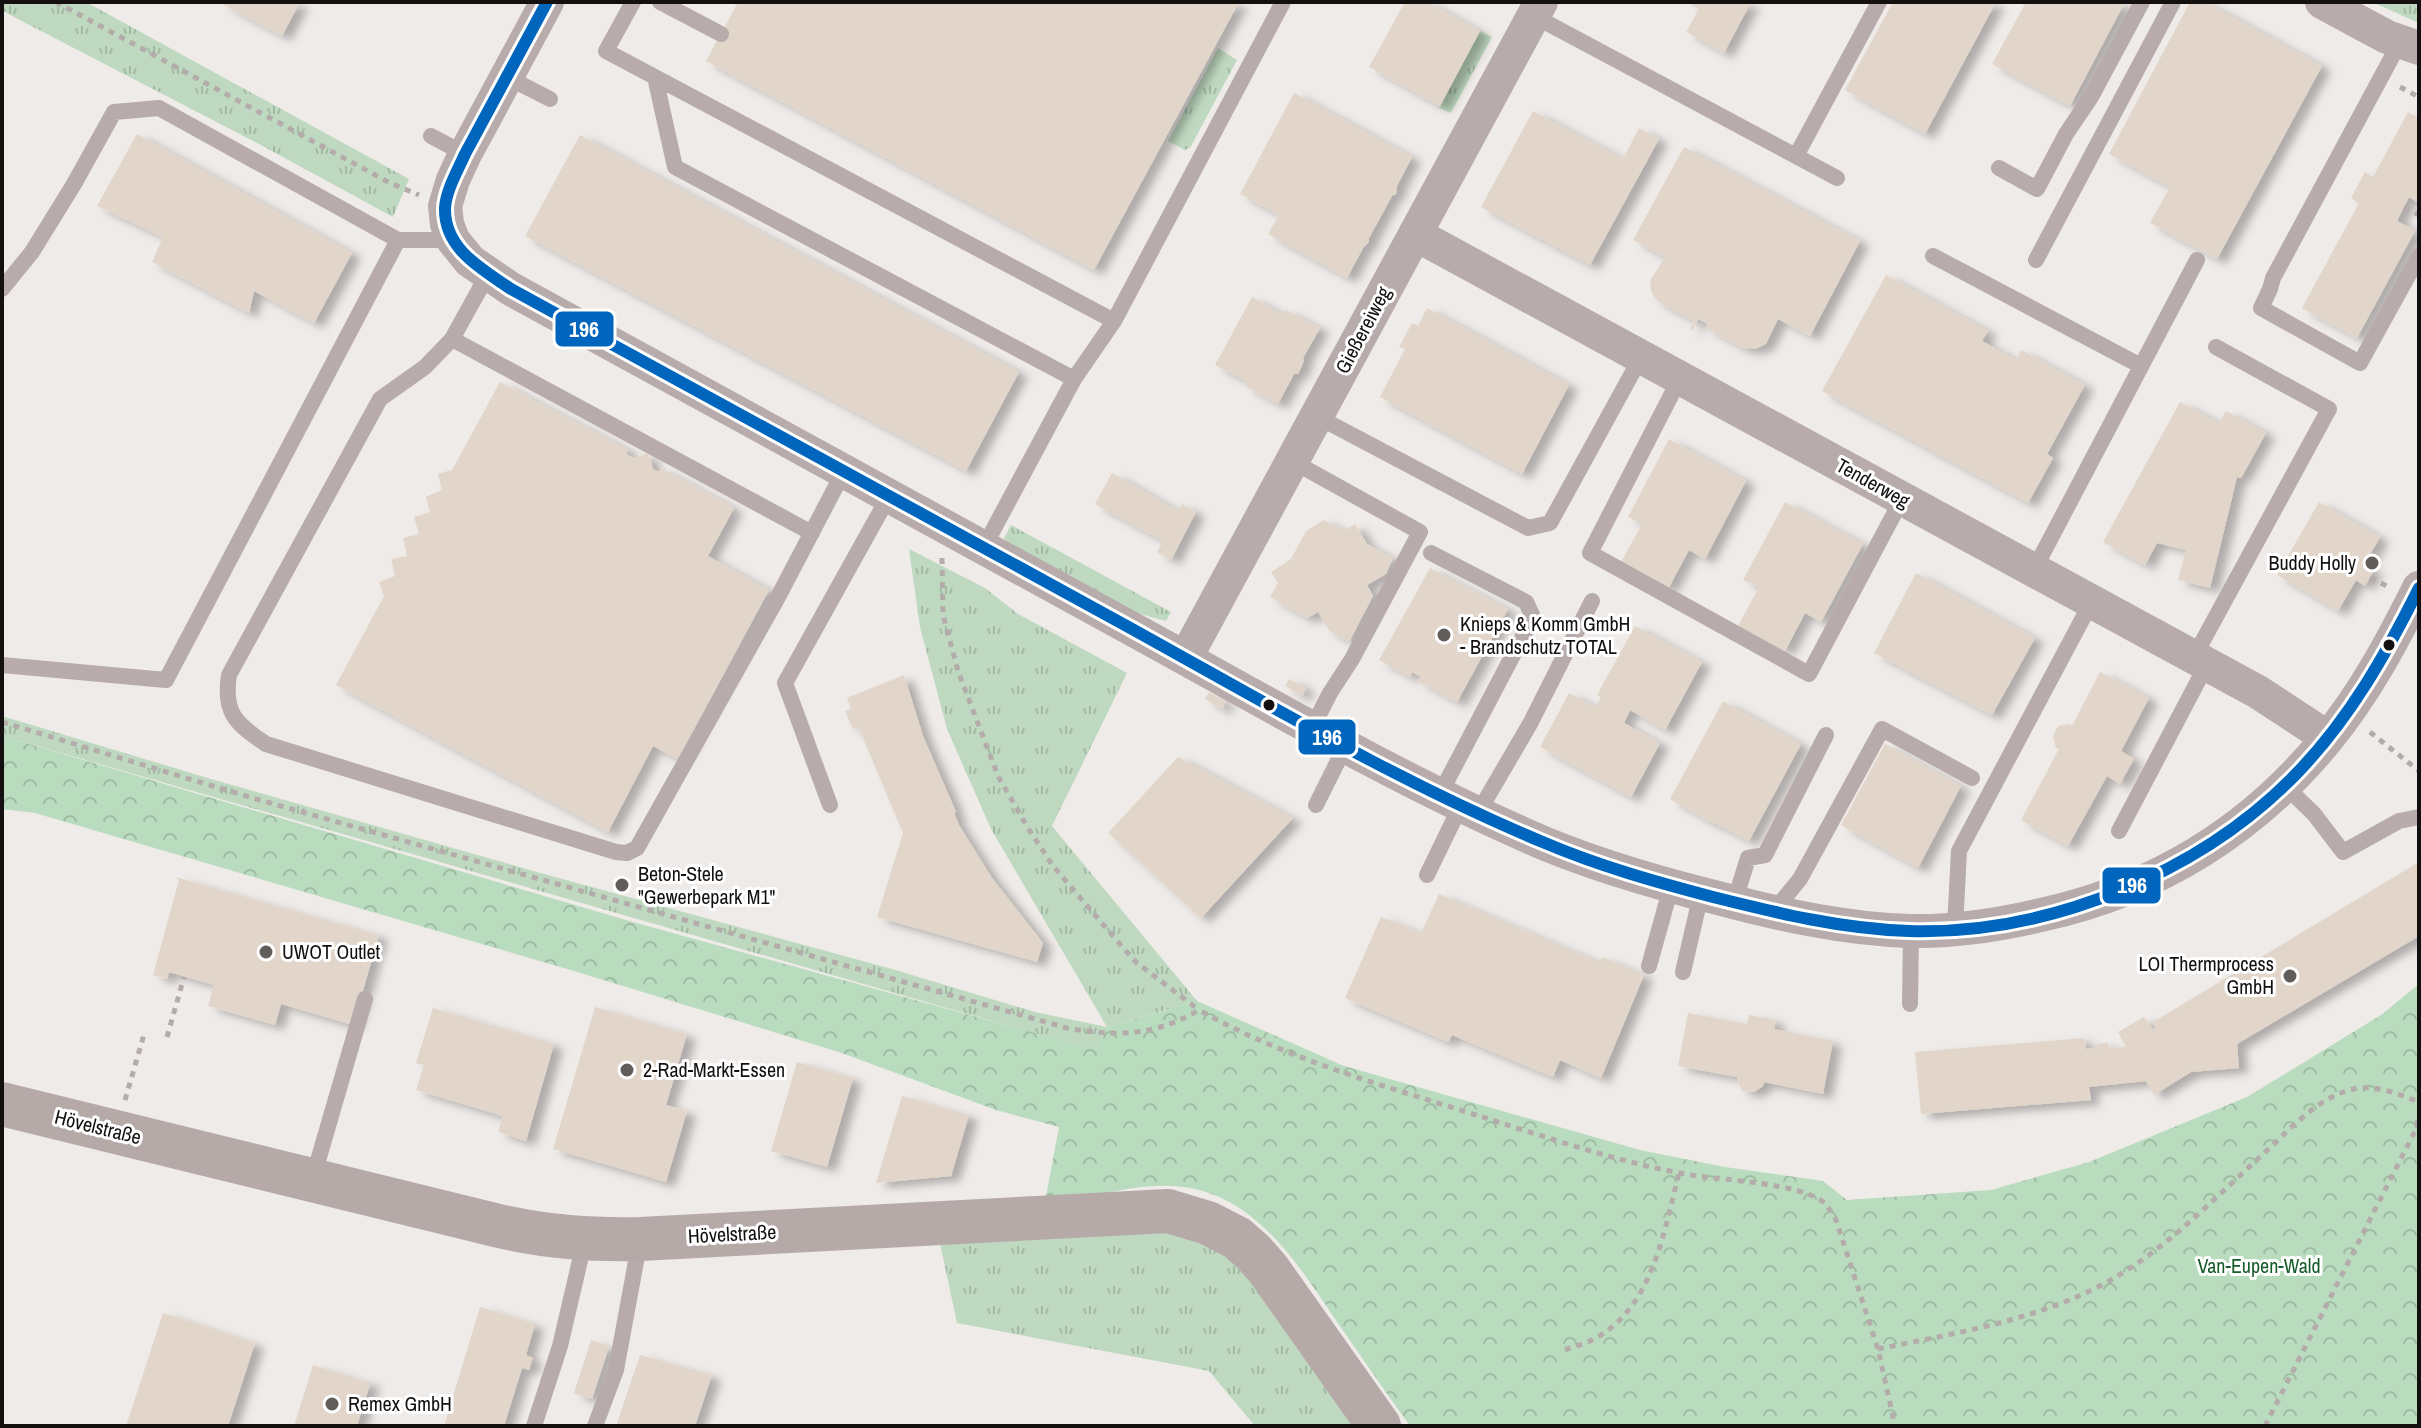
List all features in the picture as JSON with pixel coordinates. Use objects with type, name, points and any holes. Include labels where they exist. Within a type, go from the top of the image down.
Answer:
[{"type":"main road","name":"Hövelstraße","points":[[2,1104],[542,1235],[640,1239],[1168,1211],[1186,1215],[1237,1238],[1268,1269],[1379,1426]]},
{"type":"street","points":[[547,2],[465,154],[445,206],[447,224],[470,259],[844,471],[1312,728],[1529,837],[1605,866],[1734,903],[1820,922],[1911,931],[1991,926],[2082,906],[2127,890],[2215,842],[2261,809],[2337,726],[2389,647],[2419,588]]},
{"type":"street","points":[[2322,2],[2410,45]]},
{"type":"street","name":"Gießereiweg","points":[[1186,657],[1539,6]]},
{"type":"street","name":"Tenderweg","points":[[1415,234],[2258,692],[2337,726]]},
{"type":"lane","points":[[633,2],[606,51],[1114,321]]},
{"type":"lane","points":[[660,2],[721,34]]},
{"type":"lane","points":[[984,547],[1074,379],[1114,321],[1283,2]]},
{"type":"lane","points":[[1796,156],[1879,2]]},
{"type":"lane","points":[[1999,168],[2037,189],[2142,2]]},
{"type":"lane","points":[[2036,260],[2173,2]]},
{"type":"lane","points":[[1539,6],[1837,178]]},
{"type":"lane","points":[[2410,45],[2273,278],[2261,308],[2360,363],[2419,256]]},
{"type":"lane","points":[[507,77],[550,99]]},
{"type":"lane","points":[[655,77],[675,167],[1074,379]]},
{"type":"lane","points":[[2,289],[32,252],[114,112],[159,108],[398,240],[470,259],[452,339],[425,367],[380,399],[229,675],[229,709],[247,731],[266,744],[616,852],[627,853],[637,848],[844,471]]},
{"type":"lane","points":[[431,136],[465,154]]},
{"type":"lane","points":[[2,665],[166,680],[398,240]]},
{"type":"lane","points":[[1933,256],[2141,366]]},
{"type":"lane","points":[[2034,570],[2197,260]]},
{"type":"lane","points":[[452,339],[812,533]]},
{"type":"lane","points":[[2119,831],[2329,409],[2216,347]]},
{"type":"lane","points":[[1316,416],[1528,528],[1550,523],[1641,357]]},
{"type":"lane","points":[[1680,378],[1590,553],[1809,674],[1902,499]]},
{"type":"lane","points":[[1292,461],[1420,532],[1312,728]]},
{"type":"lane","points":[[830,805],[785,683],[889,496]]},
{"type":"lane","points":[[1427,875],[1460,804],[1533,617],[1526,602],[1431,553]]},
{"type":"lane","points":[[1460,804],[1531,722],[1592,601]]},
{"type":"lane","points":[[1955,928],[1959,851],[2092,601]]},
{"type":"lane","points":[[1773,912],[1800,879],[1882,729],[1972,778]]},
{"type":"lane","points":[[1734,903],[1748,858],[1765,855],[1826,735]]},
{"type":"lane","points":[[1316,805],[1346,745]]},
{"type":"lane","points":[[2284,785],[2314,814],[2343,852],[2399,821],[2419,817]]},
{"type":"lane","points":[[1649,966],[1686,890]]},
{"type":"lane","points":[[1683,972],[1686,890]]},
{"type":"lane","points":[[1910,1004],[1911,931]]},
{"type":"lane","points":[[312,1179],[365,999]]},
{"type":"lane","points":[[534,1426],[560,1346],[585,1239]]},
{"type":"lane","points":[[595,1426],[616,1370],[640,1239]]},
{"type":"path","points":[[56,2],[390,183],[445,206]]},
{"type":"path","points":[[2404,207],[2419,215]]},
{"type":"path","points":[[942,556],[943,615],[958,671],[978,728],[1012,802],[1053,866],[1137,963],[1199,1010],[1269,1045],[1351,1076],[1553,1139],[1679,1173],[1798,1191],[1822,1201],[1836,1220],[1878,1349],[1895,1426]]},
{"type":"path","points":[[2370,578],[2383,584]]},
{"type":"path","points":[[2,722],[249,797],[1067,1028],[1117,1034],[1146,1031],[1169,1026],[1199,1010]]},
{"type":"path","points":[[2337,726],[2419,771]]},
{"type":"path","points":[[167,1037],[184,977]]},
{"type":"path","points":[[130,1082],[145,1031]]},
{"type":"path","points":[[1878,1349],[2017,1317],[2110,1280],[2165,1243],[2307,1114],[2341,1093],[2360,1088],[2378,1089],[2419,1102]]},
{"type":"path","points":[[2265,1426],[2416,1129],[2419,1114]]},
{"type":"path","points":[[1565,1350],[1593,1339],[1610,1328],[1640,1293],[1655,1264],[1679,1173]]},
{"type":"green space","points":[[2,2],[86,2],[409,179],[393,217],[14,17],[2,10]]},
{"type":"green space","points":[[2372,2],[2419,2],[2419,23]]},
{"type":"green space","points":[[1480,31],[1492,37],[1451,113],[1439,108]]},
{"type":"green space","points":[[1218,48],[1237,60],[1190,148],[1185,150],[1168,141]]},
{"type":"green space","points":[[1011,525],[1171,612],[1166,621],[1140,614],[1008,543],[1004,538]]},
{"type":"green space","points":[[909,549],[985,588],[1018,614],[1127,673],[1052,826],[1197,1001],[1108,1027],[1096,1051],[2,736],[2,716],[544,874],[892,969],[1035,1012],[1107,1027],[991,829],[947,729],[920,627]]},
{"type":"green space","name":"Van-Eupen-Wald","points":[[2,736],[626,920],[1096,1050],[1108,1027],[1197,1001],[1344,1066],[1640,1150],[1725,1167],[1823,1181],[1847,1200],[1991,1190],[2089,1162],[2247,1097],[2381,1015],[2419,984],[2419,1426],[1410,1426],[1290,1256],[1251,1216],[1228,1201],[1203,1191],[1174,1186],[1140,1187],[1107,1193],[1043,1212],[1059,1127],[996,1110],[839,1052],[574,971],[35,813],[2,809]]},
{"type":"green space","points":[[937,1229],[1206,1229],[1373,1426],[1255,1426],[1209,1371],[957,1323]]},
{"type":"building","points":[[219,2],[300,2],[282,36]]},
{"type":"building","points":[[738,2],[1239,2],[1094,270],[706,61]]},
{"type":"building","points":[[1405,2],[1428,2],[1480,31],[1440,106],[1369,67]]},
{"type":"building","points":[[1686,2],[1751,2],[1724,53],[1686,32],[1699,9]]},
{"type":"building","points":[[1893,2],[1996,2],[1925,134],[1845,90]]},
{"type":"building","points":[[2026,2],[2125,2],[2070,106],[1992,64]]},
{"type":"building","points":[[2190,2],[2205,2],[2322,66],[2217,259],[2150,223],[2170,187],[2109,154]]},
{"type":"building","points":[[1294,93],[1412,157],[1396,194],[1392,196],[1347,278],[1268,234],[1279,215],[1240,194]]},
{"type":"building","points":[[1533,111],[1623,159],[1639,128],[1659,139],[1590,265],[1481,207]]},
{"type":"building","points":[[2408,112],[2419,118],[2419,203],[2409,197],[2397,221],[2415,231],[2357,338],[2302,308],[2359,203],[2351,198],[2365,172],[2373,177]]},
{"type":"building","points":[[137,134],[352,253],[314,323],[254,291],[249,313],[152,262],[163,237],[97,206]]},
{"type":"building","points":[[580,135],[1019,372],[966,471],[525,236]]},
{"type":"building","points":[[1684,147],[1860,241],[1810,336],[1778,319],[1766,344],[1755,349],[1743,348],[1706,328],[1708,324],[1698,319],[1690,330],[1694,321],[1654,297],[1650,288],[1651,279],[1665,257],[1633,240]]},
{"type":"building","points":[[1886,275],[1988,331],[1982,341],[2016,360],[2021,350],[2085,385],[2047,454],[2053,458],[2028,503],[1822,391]]},
{"type":"building","points":[[1252,297],[1283,315],[1286,310],[1320,328],[1298,374],[1294,374],[1278,404],[1245,386],[1247,381],[1215,365]]},
{"type":"building","points":[[1427,308],[1569,385],[1522,474],[1380,397],[1405,349],[1399,347],[1412,323],[1418,326]]},
{"type":"building","points":[[500,382],[628,450],[626,454],[634,458],[648,453],[653,469],[659,472],[661,468],[734,508],[708,556],[769,590],[678,759],[653,746],[608,832],[336,685],[384,596],[379,582],[395,576],[391,559],[407,556],[403,538],[419,534],[414,517],[430,512],[426,497],[442,490],[438,474],[452,470]]},
{"type":"building","points":[[2180,402],[2219,423],[2226,411],[2266,433],[2241,478],[2237,477],[2210,588],[2178,580],[2186,550],[2157,543],[2145,565],[2103,542]]},
{"type":"building","points":[[1669,439],[1746,481],[1705,559],[1689,550],[1668,589],[1621,562],[1642,524],[1628,517]]},
{"type":"building","points":[[1112,473],[1178,511],[1182,504],[1196,512],[1171,560],[1157,552],[1163,541],[1095,504]]},
{"type":"building","points":[[1785,502],[1863,544],[1821,622],[1805,613],[1785,651],[1738,626],[1759,587],[1743,580]]},
{"type":"building","points":[[2319,502],[2380,537],[2364,565],[2374,570],[2365,586],[2356,580],[2338,611],[2277,575]]},
{"type":"building","points":[[1324,520],[1344,531],[1355,524],[1367,544],[1393,558],[1386,574],[1367,585],[1373,596],[1349,642],[1330,631],[1318,612],[1307,618],[1270,597],[1278,583],[1271,572],[1291,559],[1306,531]]},
{"type":"building","name":"Knieps & Komm GmbH - Brandschutz TOTAL","points":[[1430,568],[1508,609],[1457,702],[1418,681],[1421,677],[1412,672],[1410,677],[1379,660]]},
{"type":"building","points":[[1916,573],[2035,638],[1992,715],[1874,653]]},
{"type":"building","points":[[1635,626],[1702,662],[1665,730],[1630,710],[1624,723],[1660,743],[1631,797],[1540,747],[1569,693],[1595,707],[1601,697],[1597,695]]},
{"type":"building","points":[[2100,672],[2149,698],[2121,751],[2134,759],[2120,784],[2107,776],[2068,846],[2021,820],[2059,749],[2053,736],[2058,726],[2072,726]]},
{"type":"building","points":[[904,675],[923,736],[959,825],[992,878],[1043,943],[1037,962],[877,917],[903,833],[858,726],[853,729],[845,711],[851,709],[847,698]]},
{"type":"building","points":[[1289,679],[1306,688],[1302,696],[1285,686]]},
{"type":"building","points":[[1209,692],[1226,702],[1222,709],[1205,699]]},
{"type":"building","points":[[1723,701],[1801,744],[1749,841],[1670,799]]},
{"type":"building","points":[[1885,744],[1961,786],[1918,868],[1841,825]]},
{"type":"building","points":[[1178,757],[1293,818],[1201,918],[1108,833]]},
{"type":"building","name":"LOI Thermprocess GmbH","points":[[2419,862],[2419,936],[2237,1044],[2239,1068],[2191,1072],[2154,1095],[2146,1081],[2089,1087],[2091,1100],[1921,1114],[1915,1052],[2084,1038],[2086,1049],[2108,1043],[2109,1048],[2126,1047],[2118,1032],[2144,1017],[2153,1030],[2156,1027],[2153,1022]]},
{"type":"building","name":"UWOT Outlet","points":[[175,877],[379,935],[353,1025],[281,1004],[275,1025],[208,1006],[214,985],[169,972],[167,979],[153,975],[179,880]]},
{"type":"building","points":[[1439,894],[1601,963],[1602,957],[1644,975],[1601,1078],[1560,1060],[1553,1077],[1452,1035],[1448,1042],[1345,998],[1381,917],[1421,933]]},
{"type":"building","name":"2-Rad-Markt-Essen","points":[[595,1007],[687,1034],[666,1105],[687,1111],[666,1182],[553,1149]]},
{"type":"building","points":[[433,1008],[554,1044],[526,1141],[498,1132],[503,1116],[416,1090],[424,1065],[416,1063]]},
{"type":"building","points":[[1688,1013],[1747,1024],[1749,1015],[1776,1020],[1774,1029],[1833,1041],[1823,1094],[1764,1082],[1754,1092],[1743,1091],[1737,1077],[1678,1066]]},
{"type":"building","points":[[797,1062],[853,1078],[827,1167],[771,1151]]},
{"type":"building","points":[[902,1096],[969,1115],[951,1176],[876,1183]]},
{"type":"building","points":[[480,1307],[535,1324],[526,1355],[533,1358],[529,1370],[522,1368],[504,1426],[444,1426]]},
{"type":"building","points":[[163,1313],[255,1343],[228,1426],[126,1426]]},
{"type":"building","points":[[591,1340],[609,1347],[592,1399],[574,1393]]},
{"type":"building","points":[[640,1355],[712,1375],[695,1426],[616,1426]]},
{"type":"building","name":"Remex GmbH","points":[[313,1365],[365,1382],[371,1381],[357,1426],[294,1426]]},
{"type":"transit line","name":"196","points":[[547,2],[465,154],[448,194],[446,222],[451,235],[477,265],[511,289],[1383,767],[1545,843],[1628,873],[1785,914],[1834,924],[1909,931],[1962,929],[2015,922],[2068,909],[2120,891],[2169,868],[2216,840],[2259,808],[2298,772],[2334,730],[2366,684],[2419,588]]},
{"type":"place","name":"Buddy Holly","points":[[2372,563]]},
{"type":"place","name":"Knieps & Komm GmbH - Brandschutz TOTAL","points":[[1444,635]]},
{"type":"place","name":"Beton-Stele \"Gewerbepark M1\"","points":[[622,885]]},
{"type":"place","name":"UWOT Outlet","points":[[266,952]]},
{"type":"place","name":"LOI Thermprocess GmbH","points":[[2290,976]]},
{"type":"place","name":"2-Rad-Markt-Essen","points":[[627,1070]]},
{"type":"place","name":"Remex GmbH","points":[[332,1404]]}]
